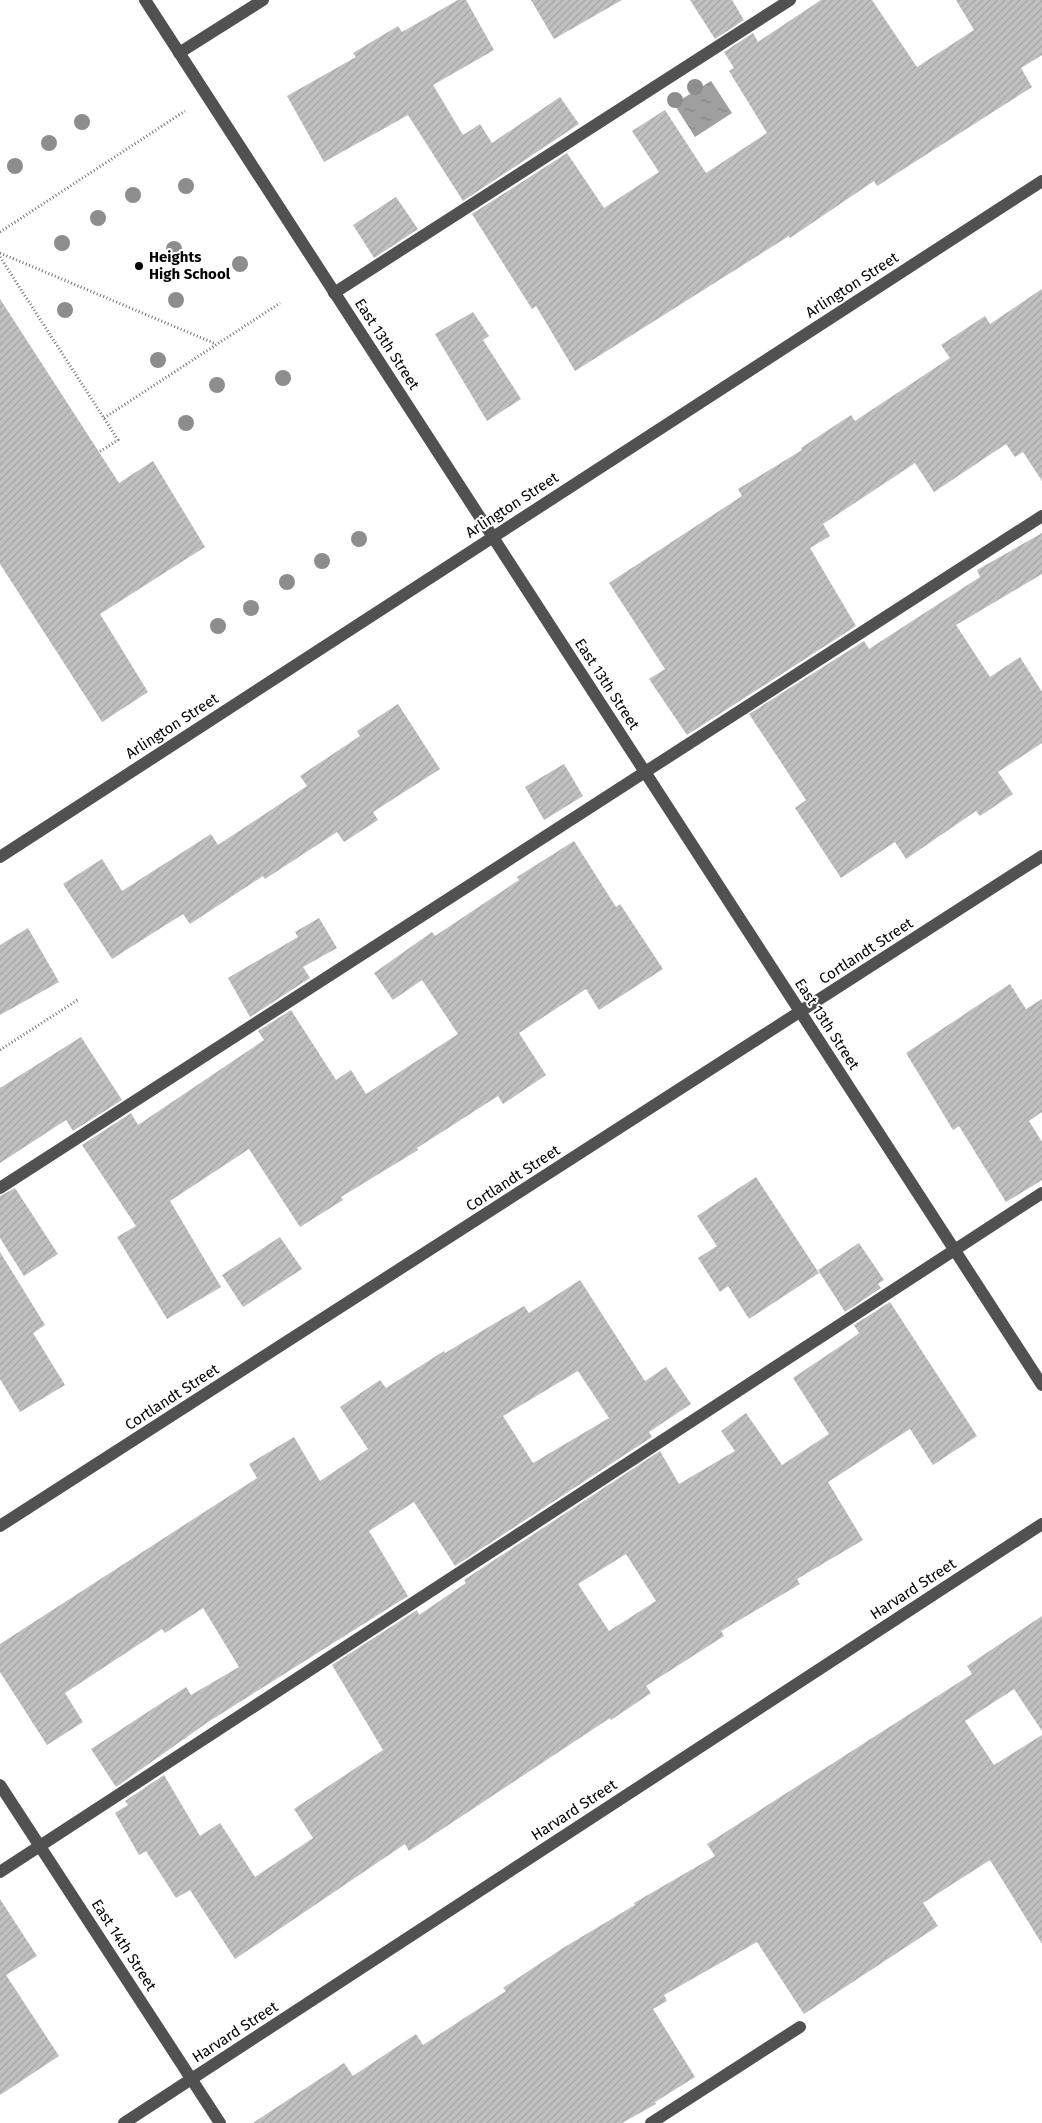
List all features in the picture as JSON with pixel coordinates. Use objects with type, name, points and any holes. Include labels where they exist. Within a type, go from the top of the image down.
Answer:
[{"type":"street","name":"East 13th Street","points":[[145,0],[1042,1385]]},
{"type":"street","points":[[179,53],[263,0]]},
{"type":"street","points":[[334,293],[790,0]]},
{"type":"street","name":"Arlington Street","points":[[0,858],[1042,181]]},
{"type":"street","points":[[0,1188],[1042,516]]},
{"type":"street","name":"Cortlandt Street","points":[[0,1526],[801,1013],[1042,856]]},
{"type":"street","points":[[0,1872],[1042,1193]]},
{"type":"street","name":"Harvard Street","points":[[124,2123],[1042,1524]]},
{"type":"street","name":"East 14th Street","points":[[0,1785],[220,2123]]},
{"type":"street","points":[[651,2123],[800,2026]]},
{"type":"path","points":[[0,232],[185,111]]},
{"type":"path","points":[[0,255],[216,344]]},
{"type":"path","points":[[0,255],[118,440],[99,452]]},
{"type":"path","points":[[104,418],[280,303]]},
{"type":"path","points":[[0,1050],[79,999]]},
{"type":"water","points":[[711,81],[732,113],[695,137],[674,104]]},
{"type":"building","points":[[458,0],[466,0],[494,50],[433,85],[463,135],[480,124],[492,143],[560,97],[579,124],[463,201],[408,115],[324,162],[287,96],[356,57],[353,53],[398,26],[402,32]]},
{"type":"building","points":[[531,0],[622,0],[554,39]]},
{"type":"building","points":[[690,0],[732,0],[744,20],[715,39]]},
{"type":"building","points":[[821,0],[872,0],[917,67],[974,30],[956,0],[1042,0],[1042,55],[1021,68],[1032,87],[877,186],[874,181],[790,238],[789,236],[575,371],[536,306],[532,309],[472,214],[567,153],[604,208],[659,172],[632,131],[665,110],[706,173],[767,133],[729,71],[734,68],[724,52],[753,33],[758,42]]},
{"type":"building","points":[[396,197],[418,229],[374,258],[353,225]]},
{"type":"building","points":[[1042,289],[1042,481],[1023,452],[1015,457],[1006,444],[934,492],[915,463],[823,524],[830,536],[810,548],[856,626],[687,735],[649,679],[665,669],[609,583],[742,496],[738,489],[802,450],[801,448],[851,415],[855,421],[950,358],[941,345],[985,316],[990,324]]},
{"type":"building","points":[[0,299],[119,483],[153,461],[205,547],[100,614],[148,692],[102,722],[0,564]]},
{"type":"building","points":[[473,312],[489,336],[483,340],[521,399],[487,421],[435,334]]},
{"type":"building","points":[[1042,533],[1042,574],[956,625],[990,677],[1020,657],[1042,692],[1042,743],[998,772],[1013,794],[980,816],[976,811],[906,859],[895,842],[841,878],[795,808],[806,800],[749,714],[864,641],[869,649],[980,577],[977,570]]},
{"type":"building","points":[[398,704],[440,769],[373,812],[378,820],[344,842],[337,832],[265,879],[263,876],[190,924],[183,914],[112,959],[63,884],[102,859],[122,891],[211,834],[218,845],[307,786],[300,776],[360,736],[357,731]]},
{"type":"building","points":[[564,764],[583,796],[544,820],[525,787]]},
{"type":"building","points":[[574,841],[616,907],[620,904],[663,969],[599,1010],[586,989],[519,1033],[546,1075],[503,1104],[498,1096],[417,1148],[418,1150],[341,1197],[343,1200],[300,1227],[249,1149],[170,1201],[221,1287],[167,1319],[117,1237],[136,1226],[82,1145],[131,1113],[138,1125],[264,1040],[258,1031],[291,1010],[336,1080],[351,1070],[366,1094],[458,1034],[422,980],[393,1000],[374,973],[432,932],[435,936],[519,880],[517,877]]},
{"type":"building","points":[[319,918],[337,948],[303,967],[310,978],[250,1017],[228,978],[298,937],[295,932]]},
{"type":"building","points":[[28,928],[59,982],[0,1015],[0,945]]},
{"type":"building","points":[[1010,984],[1026,1009],[1042,999],[1042,1112],[1029,1121],[1042,1142],[1042,1180],[1006,1202],[959,1126],[953,1130],[906,1053]]},
{"type":"building","points":[[81,1037],[122,1100],[73,1131],[66,1120],[0,1163],[0,1088]]},
{"type":"building","points":[[756,1177],[819,1273],[749,1319],[728,1286],[720,1292],[698,1258],[717,1246],[697,1216]]},
{"type":"building","points":[[15,1188],[58,1254],[24,1276],[0,1238],[0,1196]]},
{"type":"building","points":[[280,1237],[302,1269],[243,1307],[222,1275]]},
{"type":"building","points":[[859,1243],[884,1280],[878,1284],[881,1288],[845,1312],[818,1270]]},
{"type":"building","points":[[0,1252],[45,1325],[33,1333],[65,1385],[20,1412],[0,1379]]},
{"type":"building","points":[[580,1280],[645,1381],[666,1367],[691,1404],[649,1432],[652,1437],[455,1566],[414,1502],[369,1531],[408,1596],[208,1722],[116,1787],[91,1749],[186,1687],[191,1695],[239,1667],[203,1608],[165,1633],[162,1629],[65,1693],[83,1722],[47,1745],[0,1672],[0,1644],[257,1478],[249,1464],[294,1437],[320,1481],[368,1449],[340,1407],[380,1380],[386,1388],[444,1351],[445,1353],[524,1306],[529,1313]],"holes":[[[578,1371],[609,1418],[533,1463],[503,1416]]]},
{"type":"building","points":[[890,1302],[977,1436],[933,1465],[910,1429],[828,1482],[863,1540],[797,1579],[800,1584],[721,1631],[724,1636],[646,1686],[651,1693],[611,1720],[610,1718],[409,1851],[405,1844],[235,1959],[190,1890],[176,1898],[146,1851],[139,1855],[115,1813],[128,1805],[125,1801],[164,1775],[200,1836],[220,1823],[255,1877],[313,1838],[294,1809],[383,1750],[332,1665],[417,1610],[419,1615],[466,1583],[464,1580],[660,1451],[679,1484],[735,1451],[721,1431],[746,1413],[782,1465],[829,1434],[793,1378],[859,1333],[854,1325]],"holes":[[[626,1554],[656,1601],[609,1631],[578,1584]]]},
{"type":"building","points":[[1042,1616],[1042,1731],[1014,1689],[965,1721],[994,1765],[1042,1735],[1042,1944],[990,1860],[923,1903],[938,1926],[804,2014],[757,1942],[664,1995],[667,2001],[653,2009],[695,2077],[655,2102],[656,2104],[622,2123],[253,2123],[344,2063],[353,2076],[416,2034],[423,2045],[506,1991],[503,1988],[563,1948],[635,1905],[634,1903],[715,1856],[707,1844],[972,1674],[967,1666]]},
{"type":"building","points":[[0,1899],[37,1956],[6,1975],[59,2056],[0,2095]]},
{"type":"place","name":"Heights High School","points":[[139,266]]}]
